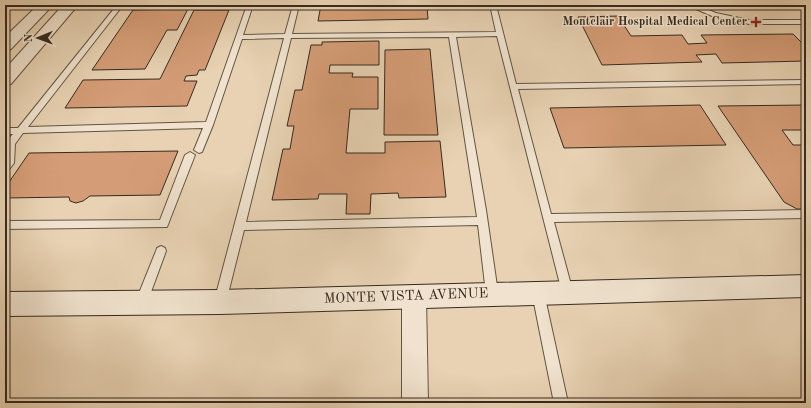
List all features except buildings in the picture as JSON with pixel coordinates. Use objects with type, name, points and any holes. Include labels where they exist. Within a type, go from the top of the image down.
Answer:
[{"type":"main road","points":[[5,46],[46,5]]},
{"type":"main road","points":[[5,80],[71,5]]},
{"type":"main road","name":"MONTE VISTA AVENUE","points":[[5,304],[220,302],[492,293],[806,286]]},
{"type":"street","points":[[414,296],[415,403]]},
{"type":"lane","points":[[5,11],[12,5]]},
{"type":"lane","points":[[5,169],[9,164],[8,145],[120,5]]},
{"type":"lane","points":[[5,226],[163,224],[195,152],[209,125],[250,5]]},
{"type":"lane","points":[[220,302],[296,5]]},
{"type":"lane","points":[[493,5],[567,292]]},
{"type":"lane","points":[[690,5],[714,15],[749,22],[806,22]]},
{"type":"lane","points":[[238,37],[500,34]]},
{"type":"lane","points":[[452,35],[492,293]]},
{"type":"lane","points":[[513,87],[806,82]]},
{"type":"lane","points":[[5,131],[209,125]]},
{"type":"lane","points":[[548,218],[806,214]]},
{"type":"lane","points":[[240,226],[482,221]]},
{"type":"lane","points":[[141,303],[161,251]]},
{"type":"lane","points":[[538,293],[561,403]]},
{"type":"place","name":"Montclair Hospital Medical Center","points":[[756,22]]}]
